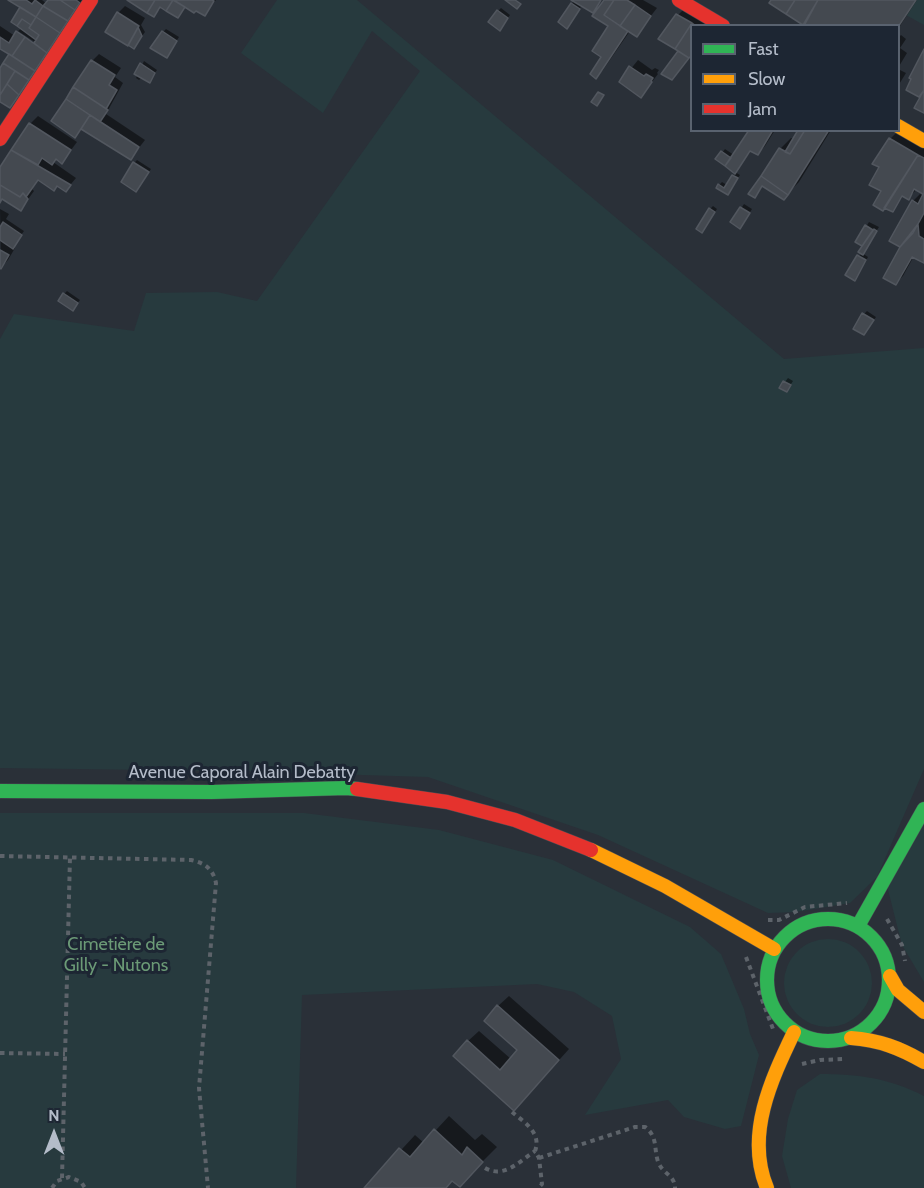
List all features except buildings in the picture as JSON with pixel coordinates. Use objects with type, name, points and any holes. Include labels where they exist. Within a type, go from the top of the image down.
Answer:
[{"type":"main road","points":[[0,139],[91,0]]},
{"type":"main road","points":[[679,0],[720,24]]},
{"type":"main road","points":[[900,127],[924,141]]},
{"type":"main road","name":"Avenue Caporal Alain Debatty","points":[[0,791],[212,792],[346,788],[447,802],[514,820],[599,853],[665,886],[774,949]]},
{"type":"main road","points":[[858,926],[924,809]]},
{"type":"main road","points":[[924,1012],[898,990],[890,976],[887,961],[880,947],[870,935],[858,926],[835,918],[811,920],[789,931],[774,949],[767,967],[766,986],[770,1004],[780,1020],[794,1032],[812,1040],[832,1042],[850,1038],[886,1042],[924,1062]]},
{"type":"main road","points":[[850,1038],[872,1023],[877,1016],[886,1002],[890,976]]},
{"type":"main road","points":[[767,1188],[760,1166],[760,1122],[772,1077],[794,1032]]},
{"type":"path","points":[[0,856],[191,860],[206,865],[214,876],[216,890],[199,1088],[208,1188]]},
{"type":"path","points":[[62,1178],[70,857]]},
{"type":"path","points":[[760,920],[779,920],[805,907],[850,903]]},
{"type":"path","points":[[886,912],[888,923],[902,945],[907,969]]},
{"type":"path","points":[[744,953],[774,1032]]},
{"type":"path","points":[[0,1053],[65,1054]]},
{"type":"path","points":[[796,1066],[820,1060],[851,1057]]},
{"type":"path","points":[[485,1168],[498,1172],[510,1169],[535,1151],[537,1136],[512,1112]]},
{"type":"path","points":[[539,1158],[635,1127],[645,1127],[652,1134],[660,1166],[674,1179],[675,1188]]},
{"type":"path","points":[[535,1151],[539,1158],[542,1184],[538,1188]]},
{"type":"path","points":[[52,1188],[62,1178],[75,1178],[85,1188]]},
{"type":"green space","points":[[277,0],[357,0],[784,359],[924,348],[924,769],[877,877],[850,903],[796,912],[768,913],[598,835],[428,777],[231,771],[0,768],[0,339],[14,314],[134,331],[146,293],[217,292],[257,301],[420,71],[372,31],[323,113],[241,53]]},
{"type":"green space","points":[[916,0],[924,0],[924,25],[906,15]]},
{"type":"green space","name":"Cimetière de Gilly - Nutons","points":[[0,813],[304,813],[439,830],[553,860],[690,927],[721,954],[744,1009],[750,1034],[759,1055],[741,1126],[725,1129],[684,1117],[668,1100],[585,1115],[621,1059],[612,1016],[574,992],[537,984],[302,995],[296,1188],[0,1188]]},
{"type":"green space","points":[[924,824],[924,982],[902,945],[885,878]]},
{"type":"green space","points":[[828,939],[845,943],[859,952],[868,966],[872,983],[868,1000],[859,1014],[845,1023],[828,1027],[811,1023],[797,1014],[788,1000],[784,983],[788,966],[797,952],[811,943]]},
{"type":"green space","points":[[820,1074],[873,1078],[924,1096],[924,1188],[791,1188],[782,1156],[788,1119],[797,1090]]},
{"type":"traffic: fast","points":[[0,791],[212,792],[357,789]]},
{"type":"traffic: fast","points":[[858,926],[924,809]]},
{"type":"traffic: fast","points":[[828,919],[851,923],[871,937],[885,957],[889,980],[885,1003],[871,1023],[851,1037],[828,1041],[805,1037],[785,1023],[771,1003],[767,980],[771,957],[785,937],[805,923],[828,919]]},
{"type":"traffic: slow","points":[[900,127],[924,141]]},
{"type":"traffic: slow","points":[[591,850],[665,886],[774,949]]},
{"type":"traffic: slow","points":[[890,976],[898,990],[924,1012]]},
{"type":"traffic: slow","points":[[767,1188],[761,1168],[760,1128],[770,1088],[794,1032]]},
{"type":"traffic: slow","points":[[851,1038],[889,1046],[924,1062]]},
{"type":"traffic: jam","points":[[0,139],[91,0]]},
{"type":"traffic: jam","points":[[679,0],[720,24]]},
{"type":"traffic: jam","points":[[357,789],[447,802],[515,820],[591,850]]}]
